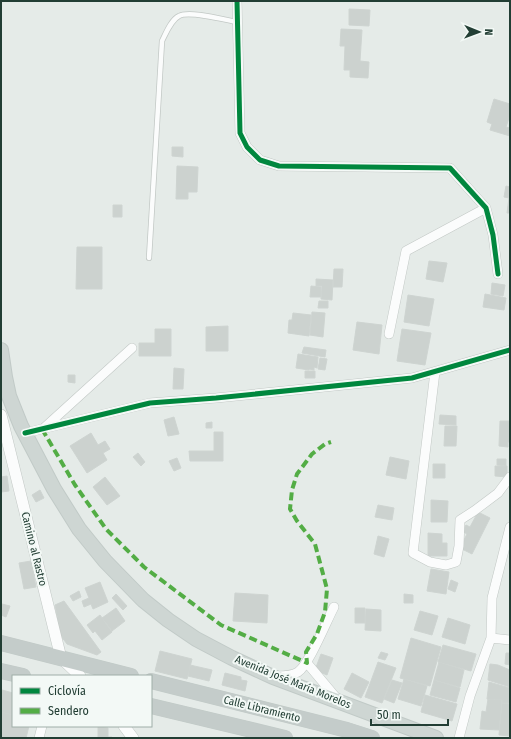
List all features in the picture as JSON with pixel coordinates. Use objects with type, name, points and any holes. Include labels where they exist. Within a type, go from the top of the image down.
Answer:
[{"type":"highway","points":[[1,643],[128,675]]},
{"type":"highway","points":[[1,671],[19,675]]},
{"type":"highway","name":"Calle Libramiento","points":[[152,681],[346,730],[372,738]]},
{"type":"highway","points":[[239,727],[244,704]]},
{"type":"highway","name":"Calle Libramiento","points":[[152,706],[286,738]]},
{"type":"main road","name":"Avenida José María Morelos","points":[[1,350],[9,396],[7,407],[25,433],[54,489],[79,529],[105,561],[143,600],[168,620],[196,639],[232,658],[273,677],[436,738]]},
{"type":"street","points":[[237,1],[240,133],[247,147],[260,160],[279,166],[450,168],[486,208],[493,235],[498,274]]},
{"type":"street","points":[[389,334],[406,251],[486,208]]},
{"type":"street","points":[[42,429],[132,348]]},
{"type":"street","points":[[25,433],[150,403],[216,398],[412,378],[510,350]]},
{"type":"street","points":[[435,372],[412,552],[430,562],[446,565],[456,562],[459,546],[460,520],[498,493],[510,477]]},
{"type":"street","name":"Camino al Rastro","points":[[1,415],[61,658]]},
{"type":"street","points":[[459,738],[470,696],[490,638],[492,598],[510,527]]},
{"type":"street","points":[[273,677],[292,675],[299,672],[307,663],[334,606]]},
{"type":"street","points":[[490,638],[510,640]]},
{"type":"street","points":[[61,658],[79,675]]},
{"type":"street","points":[[307,663],[340,702]]},
{"type":"street","points":[[38,738],[42,727]]},
{"type":"street","points":[[125,727],[133,738]]},
{"type":"lane","points":[[149,258],[162,41],[170,25],[179,15],[192,14],[237,22]]},
{"type":"building","points":[[349,9],[370,10],[369,26],[349,25]]},
{"type":"building","points":[[341,29],[362,30],[360,61],[369,62],[368,78],[350,77],[350,70],[344,70],[345,46],[340,46]]},
{"type":"building","points":[[494,99],[510,104],[510,115],[506,127],[510,128],[510,136],[490,130],[492,124],[487,122]]},
{"type":"building","points":[[172,147],[183,147],[183,157],[172,156]]},
{"type":"building","points":[[177,166],[198,167],[197,192],[188,192],[188,199],[176,199]]},
{"type":"building","points":[[506,186],[510,187],[510,213],[507,213],[509,198],[504,197]]},
{"type":"building","points":[[113,205],[122,205],[122,217],[113,217]]},
{"type":"building","points":[[77,247],[102,247],[102,289],[76,289]]},
{"type":"building","points":[[429,261],[447,263],[443,282],[426,279]]},
{"type":"building","points":[[334,269],[343,269],[342,287],[333,287]]},
{"type":"building","points":[[316,279],[333,280],[332,300],[321,299],[322,286],[316,286]]},
{"type":"building","points":[[492,283],[505,285],[503,296],[491,294]]},
{"type":"building","points":[[311,286],[321,287],[321,297],[310,297]]},
{"type":"building","points":[[485,294],[506,298],[504,310],[483,307]]},
{"type":"building","points":[[408,295],[434,299],[429,326],[404,322]]},
{"type":"building","points":[[319,301],[328,301],[328,308],[318,308]]},
{"type":"building","points":[[312,312],[325,313],[323,337],[310,335]]},
{"type":"building","points":[[293,313],[311,315],[309,336],[288,333],[289,320],[292,320]]},
{"type":"building","points":[[357,322],[382,325],[379,354],[353,350]]},
{"type":"building","points":[[228,326],[228,351],[206,351],[206,327]]},
{"type":"building","points":[[155,329],[171,329],[171,356],[139,356],[139,343],[155,343]]},
{"type":"building","points":[[402,329],[431,333],[425,365],[397,361]]},
{"type":"building","points":[[304,347],[326,350],[325,357],[302,353]]},
{"type":"building","points":[[298,354],[318,357],[317,368],[314,367],[314,370],[309,370],[296,368]]},
{"type":"building","points":[[320,358],[327,359],[325,370],[318,369]]},
{"type":"building","points":[[174,368],[184,369],[183,389],[173,389]]},
{"type":"building","points":[[305,371],[315,371],[315,378],[305,378]]},
{"type":"building","points":[[68,375],[75,375],[75,383],[68,382]]},
{"type":"building","points":[[440,415],[456,416],[456,425],[439,424]]},
{"type":"building","points":[[174,417],[179,434],[168,436],[164,420]]},
{"type":"building","points":[[500,421],[510,421],[510,442],[508,442],[508,447],[499,446]]},
{"type":"building","points":[[212,422],[212,428],[206,428],[206,423]]},
{"type":"building","points":[[445,426],[457,426],[456,446],[444,446]]},
{"type":"building","points":[[214,432],[223,432],[223,461],[190,461],[189,451],[214,451]]},
{"type":"building","points":[[91,433],[98,445],[105,441],[110,449],[103,453],[107,460],[87,473],[70,446]]},
{"type":"building","points":[[138,453],[145,462],[141,466],[133,457]]},
{"type":"building","points":[[390,457],[409,461],[406,479],[386,475]]},
{"type":"building","points":[[177,458],[181,468],[174,471],[169,461]]},
{"type":"building","points":[[497,459],[506,459],[506,466],[497,465]]},
{"type":"building","points":[[433,464],[445,464],[445,478],[433,478]]},
{"type":"building","points":[[495,466],[507,466],[507,477],[495,476]]},
{"type":"building","points":[[7,476],[9,491],[1,492],[1,477]]},
{"type":"building","points":[[105,477],[120,496],[107,505],[93,487]]},
{"type":"building","points":[[40,490],[44,498],[36,502],[32,495]]},
{"type":"building","points":[[431,500],[448,501],[447,522],[431,522]]},
{"type":"building","points":[[378,505],[394,508],[392,520],[375,517]]},
{"type":"building","points":[[478,512],[490,518],[472,554],[460,548],[467,534],[462,531],[466,525],[470,527]]},
{"type":"building","points":[[428,533],[442,534],[442,543],[447,543],[447,556],[428,556]]},
{"type":"building","points":[[378,536],[389,539],[384,557],[374,554]]},
{"type":"building","points":[[31,561],[36,587],[24,589],[19,563]]},
{"type":"building","points":[[431,569],[449,572],[446,594],[427,591]]},
{"type":"building","points":[[451,580],[458,583],[455,592],[448,589]]},
{"type":"building","points":[[100,582],[108,602],[93,609],[91,604],[84,607],[82,601],[89,598],[85,588]]},
{"type":"building","points":[[79,591],[81,597],[73,601],[70,596]]},
{"type":"building","points":[[235,593],[268,595],[267,623],[233,621]]},
{"type":"building","points":[[116,594],[127,606],[123,610],[112,598]]},
{"type":"building","points":[[404,594],[413,595],[413,603],[404,603]]},
{"type":"building","points":[[64,601],[101,652],[97,655],[67,644],[61,636],[55,605]]},
{"type":"building","points":[[2,604],[10,606],[6,617],[1,615]]},
{"type":"building","points":[[116,608],[125,621],[112,631],[102,618]]},
{"type":"building","points":[[355,608],[365,608],[365,623],[355,623]]},
{"type":"building","points":[[366,609],[381,610],[381,631],[365,630]]},
{"type":"building","points":[[420,611],[438,616],[432,635],[414,630]]},
{"type":"building","points":[[100,615],[112,632],[102,640],[95,631],[93,633],[87,625]]},
{"type":"building","points":[[448,618],[470,625],[465,644],[442,637]]},
{"type":"building","points":[[411,638],[441,647],[430,686],[400,678]]},
{"type":"building","points":[[443,645],[476,654],[471,671],[438,662]]},
{"type":"building","points":[[160,651],[192,659],[187,679],[155,671]]},
{"type":"building","points":[[381,652],[388,654],[385,660],[378,658]]},
{"type":"building","points":[[506,653],[510,653],[510,665],[505,664]]},
{"type":"building","points":[[321,654],[333,658],[327,675],[315,670]]},
{"type":"building","points":[[378,662],[396,668],[382,703],[365,697]]},
{"type":"building","points":[[439,662],[464,670],[460,687],[434,680]]},
{"type":"building","points":[[490,664],[498,665],[510,670],[510,687],[488,680]]},
{"type":"building","points":[[190,665],[212,670],[209,681],[188,676]]},
{"type":"building","points":[[225,673],[241,677],[241,680],[247,681],[245,691],[222,685]]},
{"type":"building","points":[[352,673],[369,682],[361,698],[344,689]]},
{"type":"building","points":[[404,679],[427,686],[421,706],[398,699]]},
{"type":"building","points":[[392,680],[402,683],[394,703],[384,699]]},
{"type":"building","points":[[434,680],[460,688],[456,702],[430,695]]},
{"type":"building","points":[[489,682],[510,688],[510,703],[502,703],[502,700],[487,699]]},
{"type":"building","points":[[2,690],[12,693],[12,715],[1,712]]},
{"type":"building","points":[[425,695],[457,704],[452,721],[421,712]]},
{"type":"building","points":[[488,699],[502,700],[499,730],[480,729],[482,711],[486,712]]},
{"type":"building","points":[[502,703],[510,704],[510,736],[499,735]]},
{"type":"building","points":[[1,712],[12,715],[12,727],[29,727],[26,738],[1,738]]},
{"type":"building","points":[[98,727],[108,728],[108,737],[112,738],[98,738]]},
{"type":"marked path","points":[[42,429],[75,485],[106,529],[144,567],[221,625],[307,663],[306,652],[317,634],[325,612],[327,589],[315,544],[297,521],[290,509],[292,490],[297,474],[312,454],[325,444],[331,442]]},
{"type":"cycle path","points":[[237,1],[240,133],[247,147],[260,160],[279,166],[450,168],[486,208],[493,235],[498,274]]},
{"type":"cycle path","points":[[25,433],[150,403],[216,398],[412,378],[510,350]]}]
